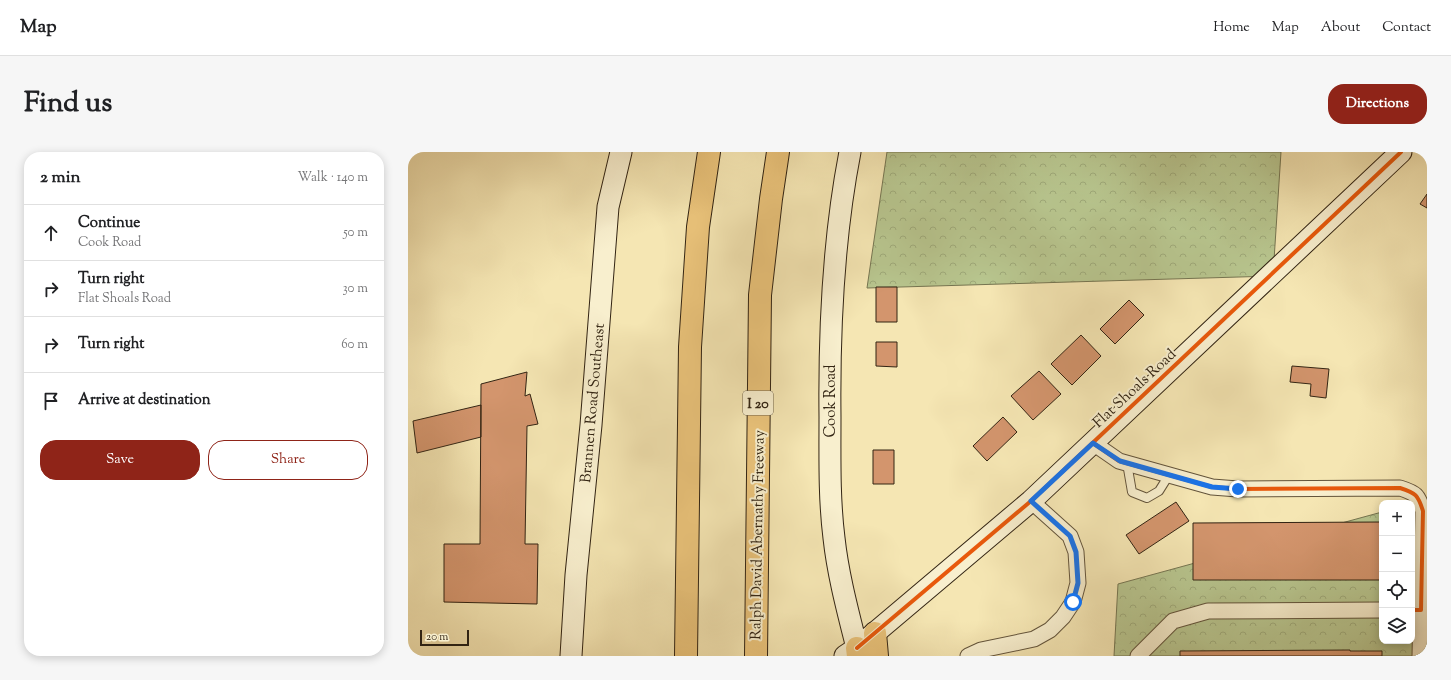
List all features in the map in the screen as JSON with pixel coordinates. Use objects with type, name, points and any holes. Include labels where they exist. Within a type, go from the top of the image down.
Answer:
[{"type":"highway","points":[[686,656],[690,347],[698,227],[709,152]]},
{"type":"highway","name":"Ralph David Abernathy Freeway","points":[[756,656],[760,295],[778,152]]},
{"type":"highway","points":[[875,633],[877,656]]},
{"type":"main road","name":"Brannen Road Southeast","points":[[571,656],[576,575],[591,425],[608,207],[621,152]]},
{"type":"main road","name":"Cook Road","points":[[850,152],[842,192],[836,239],[830,370],[830,496],[834,540],[853,653]]},
{"type":"main road","name":"Flat Shoals Road","points":[[853,653],[1031,501],[1401,152]]},
{"type":"street","points":[[1093,443],[1120,461],[1212,487],[1238,489],[1400,488],[1410,491],[1418,498],[1422,511],[1416,610],[1420,656]]},
{"type":"street","points":[[968,656],[981,650],[1034,639],[1050,630],[1063,618],[1073,602],[1078,583],[1076,552],[1070,536],[1031,501]]},
{"type":"street","points":[[1138,656],[1172,621],[1208,611],[1379,610]]},
{"type":"lane","points":[[1127,463],[1132,492],[1147,498],[1159,491],[1169,475]]},
{"type":"green space","points":[[887,152],[1281,152],[1273,276],[867,288]]},
{"type":"green space","points":[[1427,499],[1427,656],[1114,656],[1118,584],[1379,513],[1379,644],[1415,644],[1415,503]]},
{"type":"building","points":[[1427,194],[1427,208],[1420,204]]},
{"type":"building","points":[[876,287],[897,287],[897,322],[876,322]]},
{"type":"building","points":[[1129,300],[1144,315],[1115,344],[1100,329]]},
{"type":"building","points":[[1081,335],[1101,356],[1072,385],[1051,364]]},
{"type":"building","points":[[876,342],[897,342],[897,367],[876,366]]},
{"type":"building","points":[[1292,366],[1329,369],[1326,398],[1310,396],[1311,384],[1290,382]]},
{"type":"building","points":[[1039,371],[1061,394],[1033,420],[1011,396]]},
{"type":"building","points":[[527,372],[525,396],[530,394],[538,424],[527,426],[525,544],[538,544],[537,604],[444,602],[444,544],[480,544],[481,384]]},
{"type":"building","points":[[481,405],[481,437],[417,453],[413,421]]},
{"type":"building","points":[[1003,417],[1017,432],[987,461],[973,446]]},
{"type":"building","points":[[873,450],[894,450],[894,484],[873,484]]},
{"type":"building","points":[[1176,502],[1189,521],[1139,554],[1126,535]]},
{"type":"building","points":[[1379,522],[1379,580],[1193,580],[1193,523]]},
{"type":"building","points":[[1180,651],[1382,651],[1382,656],[1180,656]]},
{"type":"cycle path","points":[[857,648],[1031,501],[1401,152]]},
{"type":"cycle path","points":[[1093,443],[1119,461],[1212,487],[1238,489],[1400,488],[1410,491],[1416,495],[1420,501],[1423,511],[1421,610],[1415,610]]},
{"type":"route","points":[[1073,602],[1078,583],[1076,552],[1070,536],[1031,501],[1093,443],[1120,461],[1212,487],[1238,489]]}]
